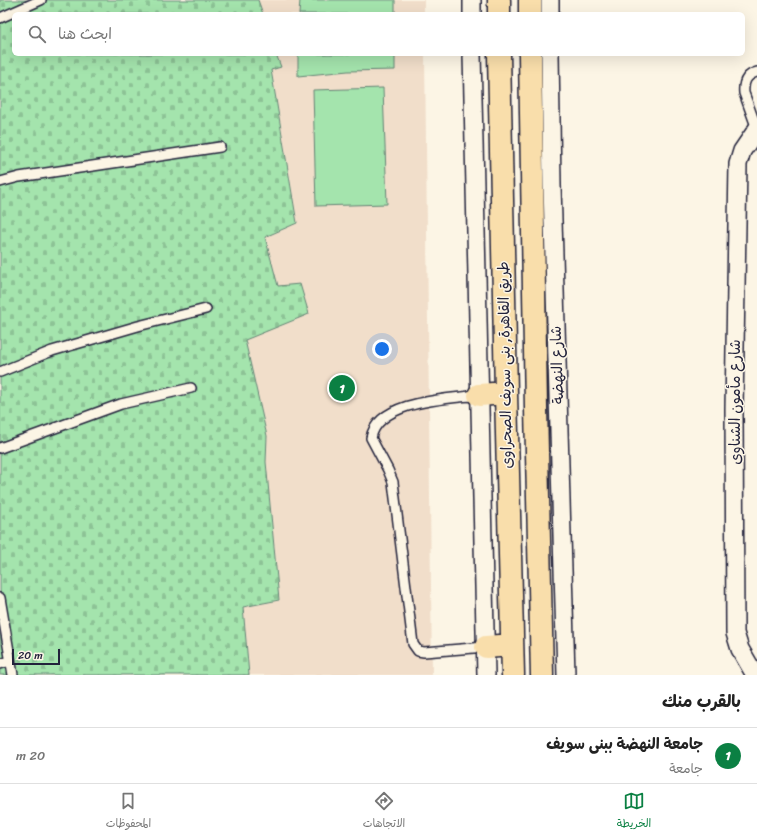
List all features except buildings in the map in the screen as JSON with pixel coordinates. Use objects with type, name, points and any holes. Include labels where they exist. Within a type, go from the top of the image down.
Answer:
[{"type":"main road","points":[[499,0],[499,12]]},
{"type":"main road","points":[[530,0],[530,12]]},
{"type":"main road","name":"طريق القاهرة, بنى سويف الصحراوى","points":[[500,56],[512,675]]},
{"type":"main road","name":"طريق القاهرة, بنى سويف الصحراوى","points":[[530,56],[542,675]]},
{"type":"main road","points":[[479,395],[506,393]]},
{"type":"main road","points":[[486,647],[512,645]]},
{"type":"street","points":[[472,0],[472,12]]},
{"type":"street","points":[[550,0],[550,12]]},
{"type":"street","points":[[472,56],[486,675]]},
{"type":"street","name":"شارع النهضة","points":[[550,56],[552,200],[566,675]]},
{"type":"street","name":"شارع مأمون الشناوى","points":[[755,675],[740,649],[735,633],[734,409],[738,164],[742,151],[757,129]]},
{"type":"lane","points":[[14,12],[41,0]]},
{"type":"lane","points":[[0,18],[12,13]]},
{"type":"lane","points":[[757,72],[747,77],[743,87],[757,129]]},
{"type":"lane","points":[[0,182],[19,177],[220,147]]},
{"type":"lane","points":[[0,372],[52,351],[138,326],[206,309]]},
{"type":"lane","points":[[0,448],[121,404],[192,388]]},
{"type":"lane","points":[[479,395],[422,402],[401,408],[381,418],[375,426],[371,438],[393,482],[414,644],[418,651],[424,652],[486,647]]},
{"type":"lane","points":[[0,598],[13,675]]},
{"type":"lane","points":[[0,664],[10,661]]},
{"type":"shaded area","points":[[258,0],[424,0],[424,12],[262,12]]},
{"type":"shaded area","points":[[277,56],[425,56],[432,675],[249,675],[243,607],[279,600],[266,462],[267,436],[245,340],[278,286],[265,237],[297,223],[271,70],[281,67]]},
{"type":"green space","points":[[0,0],[258,0],[262,12],[12,12],[12,56],[277,56],[281,67],[271,70],[297,223],[265,237],[278,286],[300,284],[309,314],[245,340],[267,436],[266,462],[279,600],[243,607],[249,675],[0,675]]},
{"type":"green space","points":[[300,0],[395,0],[395,12],[299,12]]},
{"type":"green space","points":[[298,56],[395,56],[395,70],[348,71],[298,76]]},
{"type":"green space","points":[[383,88],[387,204],[316,206],[313,90]]},
{"type":"place","name":"جامعة النهضة ببنى سويف","points":[[342,388]]}]
